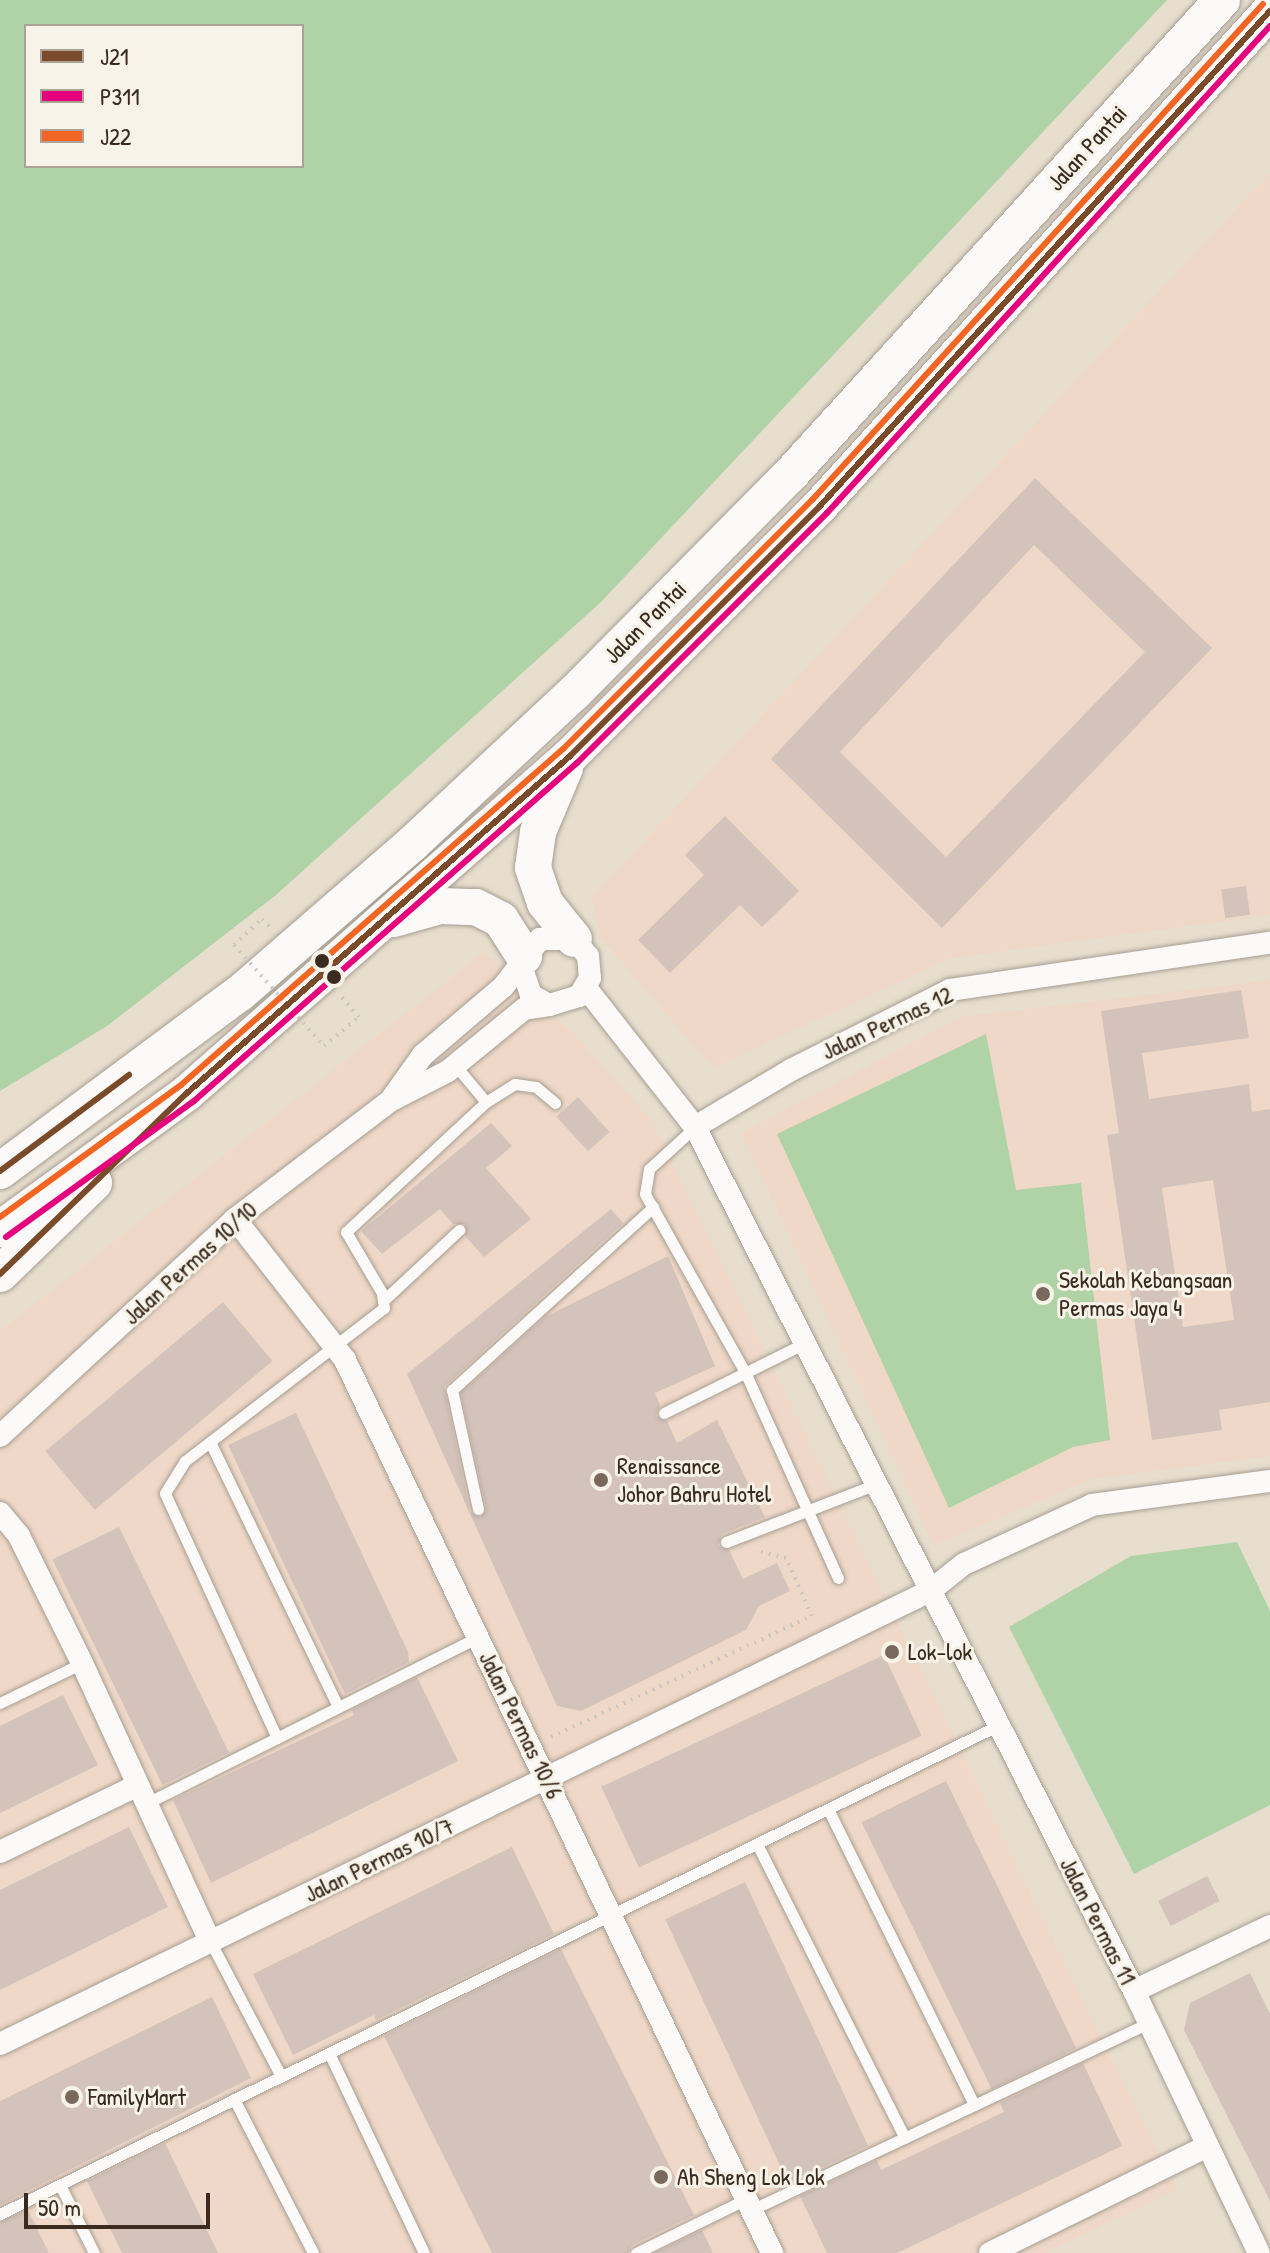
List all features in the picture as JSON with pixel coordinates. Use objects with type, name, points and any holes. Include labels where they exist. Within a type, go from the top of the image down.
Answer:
[{"type":"highway","name":"Jalan Pantai","points":[[0,1171],[192,1029],[412,844],[575,692],[790,475],[1222,0]]},
{"type":"highway","name":"Jalan Pantai","points":[[0,1229],[187,1093],[389,920],[570,756],[820,506],[1270,11]]},
{"type":"highway","points":[[570,756],[538,832],[533,868],[545,903],[574,939]]},
{"type":"highway","points":[[389,920],[440,906],[476,907],[501,920],[523,961]]},
{"type":"highway","points":[[0,1153],[192,1029]]},
{"type":"highway","points":[[0,1274],[187,1093]]},
{"type":"street","points":[[551,935],[574,939],[591,967],[586,988],[570,1002],[549,1005],[531,995],[523,961],[551,935]]},
{"type":"street","name":"Jalan Permas 12","points":[[695,1127],[791,1070],[950,990],[1270,943]]},
{"type":"street","name":"Jalan Permas 10/10","points":[[390,1101],[423,1055],[523,961]]},
{"type":"street","points":[[586,988],[695,1127]]},
{"type":"street","name":"Jalan Permas 10/10","points":[[0,1436],[235,1219],[390,1101],[455,1065],[524,1009],[549,1005]]},
{"type":"street","name":"Jalan Permas 11","points":[[695,1127],[1134,1991],[1259,2253]]},
{"type":"street","name":"Jalan Permas 10/6","points":[[235,1219],[334,1346],[547,1778],[772,2253]]},
{"type":"street","name":"Jalan Permas 10/7","points":[[0,2044],[930,1591],[964,1564],[1092,1505],[1270,1481]]},
{"type":"street","points":[[0,1513],[19,1536],[82,1663],[140,1795],[210,1941]]},
{"type":"street","points":[[0,1852],[140,1795]]},
{"type":"street","points":[[1134,1991],[1267,1934]]},
{"type":"street","points":[[990,2253],[1207,2146]]},
{"type":"lane","points":[[455,1065],[486,1102]]},
{"type":"lane","points":[[277,1738],[165,1493],[185,1461],[384,1308],[384,1300],[347,1239],[350,1224],[486,1102],[515,1084],[536,1087],[555,1103]]},
{"type":"lane","points":[[695,1127],[649,1169],[643,1183],[653,1207],[745,1372],[838,1578]]},
{"type":"lane","points":[[478,1509],[452,1390],[653,1207]]},
{"type":"lane","points":[[384,1300],[459,1230]]},
{"type":"lane","points":[[664,1413],[805,1343]]},
{"type":"lane","points":[[210,1442],[338,1707]]},
{"type":"lane","points":[[726,1542],[876,1484]]},
{"type":"lane","points":[[140,1795],[277,1738],[478,1637]]},
{"type":"lane","points":[[0,1703],[82,1663]]},
{"type":"lane","points":[[0,2214],[999,1725]]},
{"type":"lane","points":[[828,1809],[974,2105]]},
{"type":"lane","points":[[757,1844],[905,2138]]},
{"type":"lane","points":[[210,1941],[281,2076]]},
{"type":"lane","points":[[636,2253],[905,2138],[1149,2023]]},
{"type":"lane","points":[[329,2053],[424,2253]]},
{"type":"lane","points":[[234,2099],[313,2253]]},
{"type":"lane","points":[[60,2185],[94,2253]]},
{"type":"path","points":[[234,945],[324,1046],[359,1017],[324,976]]},
{"type":"path","points":[[531,1746],[812,1616],[786,1558],[726,1542]]},
{"type":"shaded area","points":[[1270,173],[1270,915],[951,958],[713,1068],[600,937],[592,897]]},
{"type":"shaded area","points":[[484,952],[576,1036],[652,1121],[1176,2190],[1045,2253],[0,2253],[0,1331]]},
{"type":"shaded area","name":"Sekolah Kebangsaan Permas Jaya 4","points":[[1270,980],[1270,1456],[1092,1479],[934,1545],[741,1133],[961,1017]]},
{"type":"green space","points":[[0,0],[1167,0],[601,602],[276,895],[107,1026],[0,1091]]},
{"type":"green space","points":[[986,1034],[1016,1190],[1081,1183],[1110,1440],[1073,1447],[949,1508],[777,1134]]},
{"type":"green space","points":[[1237,1542],[1270,1611],[1270,1805],[1134,1874],[1009,1627],[1131,1556]]},
{"type":"building","points":[[1035,478],[1212,648],[942,928],[771,759]],"holes":[[[1034,545],[1145,652],[946,857],[840,752]]]},
{"type":"building","points":[[725,816],[799,891],[762,927],[740,905],[670,973],[638,940],[704,875],[685,855]]},
{"type":"building","points":[[1246,886],[1250,915],[1225,918],[1221,889]]},
{"type":"building","points":[[1241,990],[1249,1038],[1142,1053],[1149,1099],[1249,1084],[1252,1112],[1270,1109],[1270,1402],[1219,1410],[1222,1430],[1152,1440],[1107,1135],[1119,1133],[1101,1011]],"holes":[[[1213,1180],[1234,1320],[1183,1327],[1162,1188]]]},
{"type":"building","points":[[578,1097],[609,1132],[588,1151],[556,1116]]},
{"type":"building","points":[[491,1123],[512,1146],[486,1168],[531,1219],[484,1257],[465,1236],[465,1224],[453,1224],[440,1209],[382,1254],[361,1231]]},
{"type":"building","name":"Renaissance Johor Bahru Hotel","points":[[611,1209],[623,1223],[444,1387],[470,1512],[481,1517],[486,1508],[461,1393],[545,1317],[668,1256],[715,1366],[655,1393],[660,1405],[656,1416],[667,1421],[677,1443],[717,1420],[765,1517],[722,1534],[718,1546],[729,1550],[743,1579],[777,1563],[790,1591],[759,1606],[746,1630],[581,1711],[557,1706],[407,1374]]},
{"type":"building","points":[[223,1302],[272,1361],[95,1510],[45,1451]]},
{"type":"building","points":[[296,1413],[408,1652],[409,1662],[345,1694],[228,1445]]},
{"type":"building","points":[[119,1527],[229,1753],[163,1785],[52,1559]]},
{"type":"building","points":[[884,1655],[922,1736],[639,1868],[601,1787]]},
{"type":"building","points":[[417,1677],[458,1761],[211,1883],[173,1800],[354,1715],[352,1710]]},
{"type":"building","points":[[63,1695],[98,1765],[0,1813],[0,1726]]},
{"type":"building","points":[[946,1781],[1076,2048],[992,2089],[862,1822]]},
{"type":"building","points":[[129,1827],[168,1907],[0,1990],[0,1890]]},
{"type":"building","points":[[512,1847],[554,1934],[376,2020],[374,2015],[293,2055],[253,1974]]},
{"type":"building","points":[[1207,1876],[1220,1901],[1171,1926],[1158,1901]]},
{"type":"building","points":[[745,1882],[868,2146],[788,2183],[665,1919]]},
{"type":"building","points":[[561,1949],[694,2215],[632,2245],[628,2253],[492,2253],[384,2036]]},
{"type":"building","points":[[1250,1973],[1270,2014],[1270,2201],[1184,2030],[1190,2003]]},
{"type":"building","points":[[212,1997],[251,2078],[0,2205],[0,2101]]},
{"type":"building","points":[[1083,2063],[1122,2146],[897,2253],[827,2253],[800,2196],[877,2160],[881,2170],[1004,2112],[1000,2103]]},
{"type":"building","points":[[165,2143],[218,2253],[122,2253],[87,2181]]},
{"type":"building","points":[[28,2210],[49,2253],[0,2253],[0,2222]]},
{"type":"building","points":[[702,2230],[713,2253],[655,2253]]},
{"type":"transit line","name":"J22","points":[[0,1217],[181,1085],[563,749],[813,499],[1263,4]]},
{"type":"transit line","name":"J21","points":[[0,1274],[187,1093],[570,756],[820,506],[1270,11]]},
{"type":"transit line","name":"P311","points":[[6,1237],[194,1101],[577,763],[827,513],[1270,26]]},
{"type":"transit line","name":"J21","points":[[0,1171],[129,1075]]},
{"type":"place","name":"Sekolah Kebangsaan Permas Jaya 4","points":[[1043,1294]]},
{"type":"place","name":"Renaissance Johor Bahru Hotel","points":[[601,1480]]},
{"type":"place","name":"Lok-lok","points":[[892,1652]]},
{"type":"place","name":"FamilyMart","points":[[72,2097]]},
{"type":"place","name":"Ah Sheng Lok Lok","points":[[661,2177]]}]
